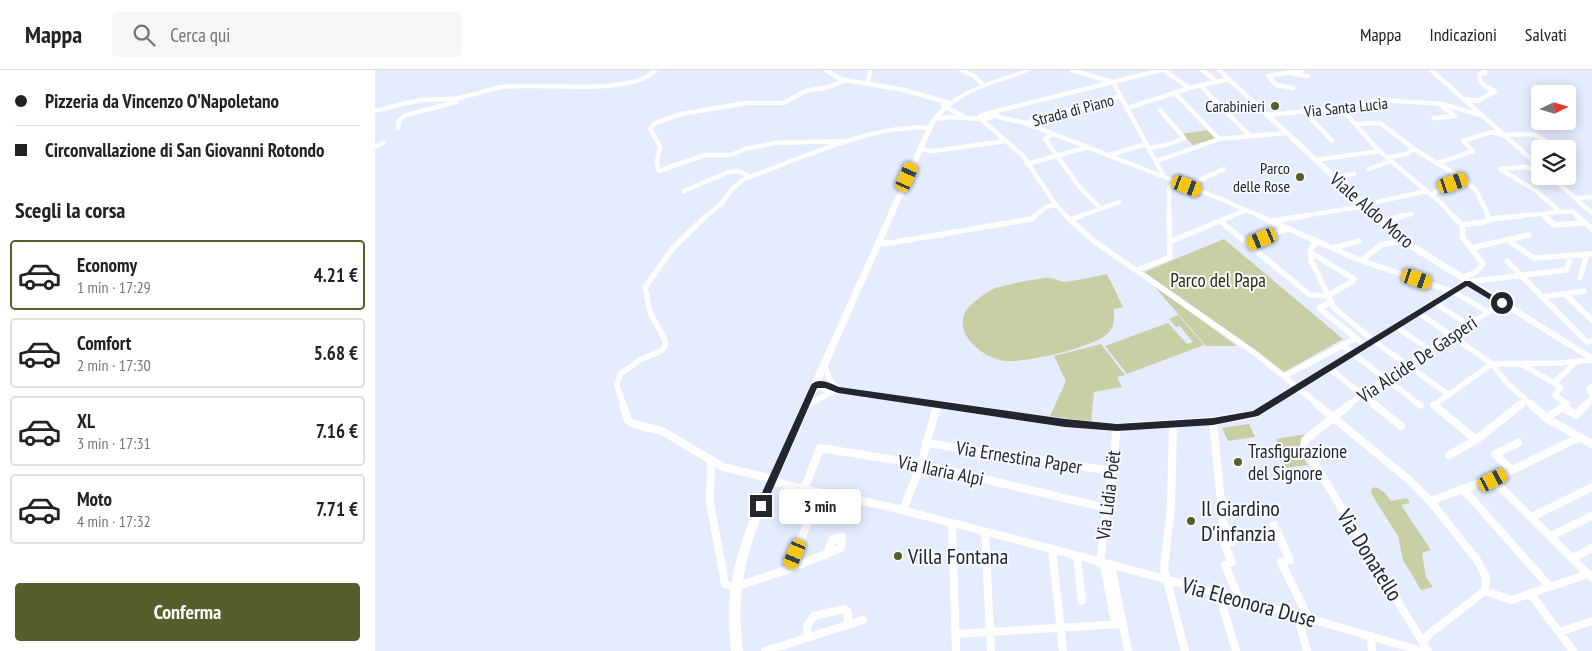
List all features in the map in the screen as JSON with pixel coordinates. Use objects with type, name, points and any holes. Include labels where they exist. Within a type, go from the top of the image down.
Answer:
[{"type":"main road","points":[[737,651],[733,615],[735,586],[745,547],[805,406],[936,116],[946,105],[984,86],[1028,70]]},
{"type":"main road","name":"Viale Aldo Moro","points":[[1219,70],[1402,240],[1592,359]]},
{"type":"street","points":[[375,111],[422,100],[467,96],[487,90],[513,86],[607,86],[649,77],[655,70]]},
{"type":"street","points":[[826,70],[839,79],[904,90],[946,105]]},
{"type":"street","points":[[868,84],[869,70]]},
{"type":"street","points":[[961,70],[974,76],[984,86]]},
{"type":"street","points":[[1072,70],[1113,82],[1164,177]]},
{"type":"street","points":[[1092,73],[1098,70]]},
{"type":"street","points":[[989,116],[1008,108],[1159,70],[1189,88]]},
{"type":"street","points":[[1202,70],[1216,82]]},
{"type":"street","points":[[1293,88],[1275,85],[1268,76],[1303,70]]},
{"type":"street","points":[[1431,70],[1531,160]]},
{"type":"street","points":[[1463,99],[1478,101],[1495,91],[1481,83],[1479,79],[1480,74],[1485,73],[1484,70]]},
{"type":"street","points":[[1283,73],[1308,76]]},
{"type":"street","points":[[1128,108],[1175,92],[1229,79]]},
{"type":"street","points":[[846,80],[829,87],[805,91],[784,103],[746,103],[696,113],[681,114],[655,123],[650,129],[660,146],[657,162],[659,171],[705,155],[731,155],[745,149],[775,143],[846,141]]},
{"type":"street","points":[[1200,85],[1249,135]]},
{"type":"street","points":[[1175,92],[1219,139]]},
{"type":"street","points":[[398,128],[399,120],[406,115],[458,101],[467,96]]},
{"type":"street","name":"Strada di Piano","points":[[1025,123],[1121,96]]},
{"type":"street","points":[[929,98],[963,115],[964,119]]},
{"type":"street","name":"Via Santa Lucia","points":[[1268,115],[1341,107],[1381,100],[1438,104],[1483,116]]},
{"type":"street","points":[[1434,118],[1455,116],[1438,104]]},
{"type":"street","points":[[815,385],[824,389],[1065,423],[1117,428],[1213,421],[1255,414],[1454,292],[1464,280],[1476,272],[1483,264],[1463,238],[1462,225],[1430,193],[1379,151],[1341,107]]},
{"type":"street","points":[[936,116],[964,119],[981,118],[995,115],[1008,108]]},
{"type":"street","points":[[1109,155],[1148,146],[1170,144],[1184,138],[1160,110]]},
{"type":"street","points":[[1304,111],[1333,141]]},
{"type":"street","points":[[995,115],[1025,123],[1109,155],[1246,210],[1362,260],[1454,292],[1488,312]]},
{"type":"street","points":[[936,116],[951,118]]},
{"type":"street","points":[[988,125],[989,116]]},
{"type":"street","points":[[981,118],[1027,164],[1069,220],[1093,241],[1137,270],[1285,376],[1408,479],[1431,501],[1477,560],[1486,577],[1485,591],[1429,634],[1423,642]]},
{"type":"street","points":[[1355,124],[1380,123],[1414,149],[1463,179],[1477,190],[1490,219]]},
{"type":"street","points":[[684,191],[728,172],[738,171],[751,177],[846,141],[886,131],[921,127],[930,128]]},
{"type":"street","points":[[1437,163],[1473,151],[1463,141],[1491,132],[1504,135],[1533,134],[1544,140]]},
{"type":"street","points":[[1157,162],[1219,139],[1287,133]]},
{"type":"street","name":"Strada di Piano","points":[[1053,134],[1045,139],[1078,185],[1101,209]]},
{"type":"street","points":[[920,149],[933,151],[1006,141]]},
{"type":"street","points":[[375,147],[384,143]]},
{"type":"street","points":[[1027,164],[1088,147]]},
{"type":"street","points":[[1369,170],[1414,149]]},
{"type":"street","points":[[1316,160],[1379,151]]},
{"type":"street","points":[[1531,168],[1500,169],[1536,191],[1560,212]]},
{"type":"street","points":[[1187,186],[1224,169]]},
{"type":"street","points":[[1335,178],[1354,174]]},
{"type":"street","name":"Via Eleonora Duse","points":[[751,177],[739,182],[722,203],[673,248],[645,286],[649,312],[665,340],[665,346],[661,351],[640,360],[620,374],[617,386],[628,420],[634,424],[663,431],[723,466],[804,490],[903,510],[1297,614],[1421,651]]},
{"type":"street","points":[[1272,221],[1430,193],[1463,179]]},
{"type":"street","points":[[1137,270],[1170,257],[1169,188],[1174,181]]},
{"type":"street","points":[[1560,185],[1592,213]]},
{"type":"street","points":[[1575,198],[1592,198]]},
{"type":"street","points":[[1069,220],[1119,202]]},
{"type":"street","points":[[878,243],[890,243],[1031,219],[1046,207],[1056,205]]},
{"type":"street","points":[[1169,242],[1246,210]]},
{"type":"street","points":[[1462,225],[1485,222],[1490,219],[1572,211],[1592,230]]},
{"type":"street","points":[[1381,221],[1411,214]]},
{"type":"street","points":[[1543,214],[1553,225],[1585,223]]},
{"type":"street","points":[[1221,221],[1310,295],[1329,299]]},
{"type":"street","points":[[1248,244],[1289,228]]},
{"type":"street","points":[[1471,248],[1529,235]]},
{"type":"street","points":[[1315,240],[1311,252],[1311,260],[1329,299],[1339,313],[1374,341],[1449,395]]},
{"type":"street","points":[[1362,260],[1381,245],[1402,240]]},
{"type":"street","points":[[1333,248],[1359,241]]},
{"type":"street","points":[[1509,241],[1534,258],[1590,254],[1580,278]]},
{"type":"street","points":[[1311,252],[1354,280],[1319,308],[1366,346]]},
{"type":"street","points":[[1464,280],[1521,276],[1566,270],[1572,255]]},
{"type":"street","points":[[1507,261],[1587,342],[1592,341]]},
{"type":"street","points":[[1542,297],[1588,292]]},
{"type":"street","points":[[1565,294],[1592,320]]},
{"type":"street","points":[[1435,303],[1468,325]]},
{"type":"street","name":"Via Alcide De Gasperi","points":[[1334,416],[1363,394],[1502,303]]},
{"type":"street","points":[[1419,313],[1491,364],[1525,401],[1546,418],[1578,438],[1592,444]]},
{"type":"street","points":[[1396,327],[1430,350]]},
{"type":"street","points":[[1285,376],[1356,338]]},
{"type":"street","points":[[1342,346],[1421,406]]},
{"type":"street","points":[[1476,440],[1434,405],[1491,364],[1577,362],[1592,359]]},
{"type":"street","points":[[1554,383],[1577,362]]},
{"type":"street","points":[[824,364],[831,383],[838,390]]},
{"type":"street","points":[[1522,364],[1561,388],[1555,395],[1567,404],[1546,418]]},
{"type":"street","points":[[1330,369],[1401,426]]},
{"type":"street","points":[[1563,407],[1576,416],[1592,397],[1589,389],[1592,386]]},
{"type":"street","points":[[805,406],[826,394],[838,390]]},
{"type":"street","points":[[1449,455],[1476,440],[1525,401]]},
{"type":"street","points":[[903,510],[921,464],[937,404]]},
{"type":"street","name":"Via Donatello","points":[[1334,416],[1305,440],[1304,446],[1428,651]]},
{"type":"street","points":[[1213,421],[1223,522],[1232,542],[1224,544],[1232,562],[1225,565],[1239,599]]},
{"type":"street","points":[[1173,425],[1171,505],[1164,568],[1169,581],[1185,651]]},
{"type":"street","name":"Via Lidia Poët","points":[[1117,428],[1106,508],[1105,564],[1119,624],[1128,651]]},
{"type":"street","points":[[1431,501],[1493,480],[1549,455],[1578,438]]},
{"type":"street","name":"Via Ernestina Paper","points":[[927,443],[1111,471]]},
{"type":"street","points":[[1512,470],[1495,454],[1518,443]]},
{"type":"street","name":"Via Ilaria Alpi","points":[[804,490],[820,448],[921,464],[1106,508]]},
{"type":"street","points":[[711,460],[710,502],[713,527],[725,584],[735,586],[789,569],[827,553]]},
{"type":"street","points":[[1485,591],[1511,600],[1590,575],[1493,480]]},
{"type":"street","points":[[1532,517],[1592,487]]},
{"type":"street","points":[[1464,490],[1550,587]]},
{"type":"street","points":[[789,569],[820,493]]},
{"type":"street","points":[[1551,536],[1592,516]]},
{"type":"street","points":[[952,523],[956,651]]},
{"type":"street","points":[[1274,525],[1290,560],[1281,562],[1308,617]]},
{"type":"street","points":[[985,532],[991,651]]},
{"type":"street","points":[[1573,558],[1592,548]]},
{"type":"street","points":[[1052,550],[1063,651]]},
{"type":"street","points":[[1077,557],[1082,601]]},
{"type":"street","points":[[1530,593],[1573,651]]},
{"type":"street","points":[[1219,594],[1236,651]]},
{"type":"street","points":[[808,637],[807,627],[810,618],[814,616],[844,609],[849,612],[845,626]]},
{"type":"street","points":[[1297,614],[1307,651]]},
{"type":"street","points":[[769,650],[863,620]]},
{"type":"street","points":[[1559,632],[1592,621]]},
{"type":"street","points":[[956,634],[1119,624]]},
{"type":"street","points":[[1371,636],[1371,651]]},
{"type":"green space","points":[[1207,130],[1216,139],[1195,144],[1196,146],[1182,134]]},
{"type":"green space","name":"Parco del Papa","points":[[1224,239],[1343,339],[1284,372],[1144,272]]},
{"type":"green space","points":[[1107,274],[1123,307],[1114,309],[1112,329],[1092,343],[1044,357],[1005,361],[980,351],[967,337],[963,321],[965,312],[973,303],[995,288],[1043,278],[1065,282]]},
{"type":"green space","points":[[1153,285],[1237,346],[1206,346]]},
{"type":"green space","points":[[1178,315],[1204,345],[1127,374],[1105,346],[1168,323],[1187,344],[1193,342],[1180,326],[1176,327],[1169,319]]},
{"type":"green space","points":[[1101,344],[1125,375],[1117,377],[1122,387],[1094,392],[1091,422],[1050,416],[1066,381],[1054,356]]},
{"type":"green space","points":[[1249,424],[1255,437],[1228,441],[1222,428]]},
{"type":"green space","points":[[1306,434],[1301,442],[1302,451],[1284,453],[1276,439]]},
{"type":"green space","points":[[1301,453],[1308,465],[1286,468],[1279,456]]},
{"type":"green space","points":[[1376,487],[1384,492],[1391,501],[1407,498],[1410,503],[1401,505],[1431,550],[1422,553],[1426,577],[1433,587],[1421,590],[1403,560],[1398,536],[1372,495],[1371,489]]},
{"type":"place","name":"Carabinieri","points":[[1275,106]]},
{"type":"place","name":"Parco delle Rose","points":[[1300,177]]},
{"type":"place","name":"Trasfigurazione del Signore","points":[[1238,462]]},
{"type":"place","name":"Il Giardino D'infanzia","points":[[1191,521]]},
{"type":"place","name":"Villa Fontana","points":[[898,556]]},
{"type":"route","points":[[761,506],[815,385],[826,385],[838,390],[1065,423],[1117,428],[1213,421],[1255,414],[1300,388],[1467,282],[1502,303]]}]
